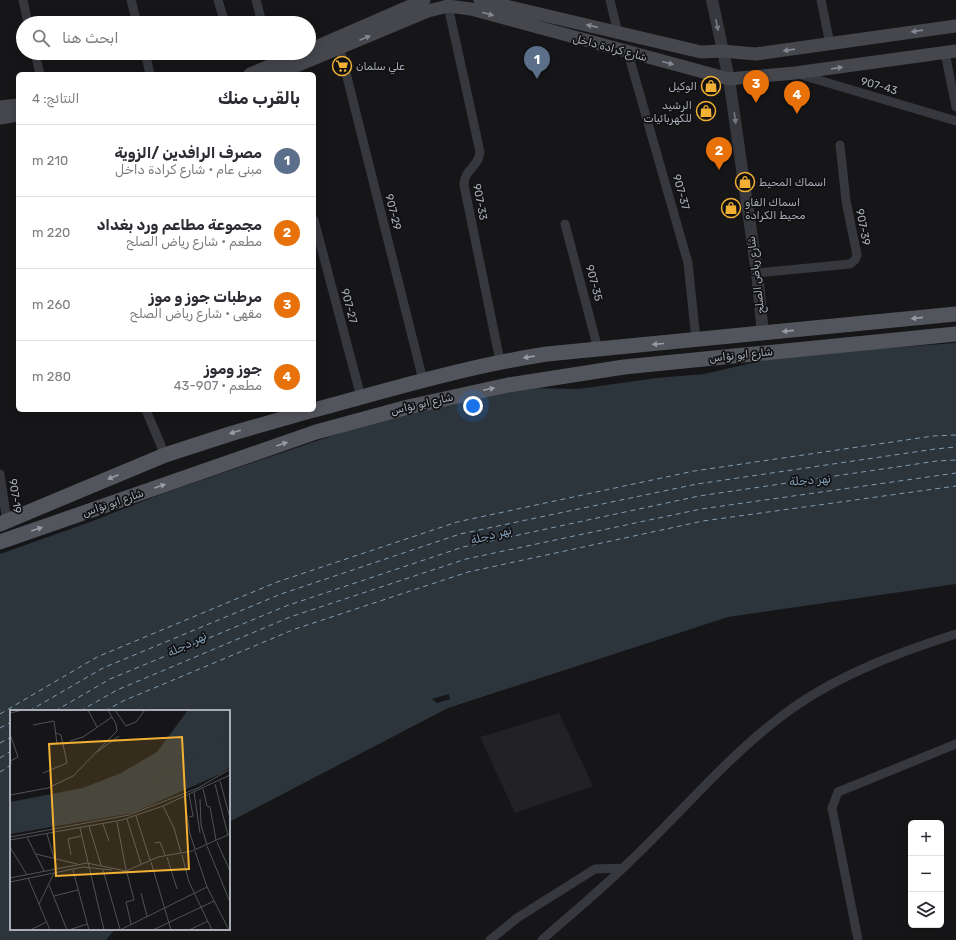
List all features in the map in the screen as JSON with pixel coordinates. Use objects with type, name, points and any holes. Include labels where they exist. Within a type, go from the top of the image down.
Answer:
[{"type":"main road","points":[[316,47],[424,0]]},
{"type":"main road","name":"شارع كرادة داخل","points":[[480,0],[701,52],[722,51],[756,54],[956,26]]},
{"type":"main road","name":"شارع كرادة داخل","points":[[316,54],[340,49],[428,11],[448,6],[471,9],[628,53],[729,79],[795,73],[950,52]]},
{"type":"main road","name":"شارع كرادة داخل","points":[[255,72],[283,60]]},
{"type":"main road","name":"شارع كرادة داخل","points":[[273,64],[291,60]]},
{"type":"main road","points":[[0,107],[16,105]]},
{"type":"main road","points":[[0,118],[16,116]]},
{"type":"main road","name":"شارع ابو نؤاس","points":[[316,409],[500,361],[598,349],[956,314]]},
{"type":"main road","name":"شارع ابو نؤاس","points":[[0,542],[316,432],[408,407],[508,385],[624,367],[956,334]]},
{"type":"main road","name":"شارع ابو نؤاس","points":[[3,523],[165,456],[233,433],[306,412]]},
{"type":"street","points":[[23,0],[26,16]]},
{"type":"street","points":[[131,0],[135,16]]},
{"type":"street","points":[[218,0],[222,16]]},
{"type":"street","points":[[256,0],[260,16]]},
{"type":"street","points":[[610,0],[618,33]]},
{"type":"street","name":"شارع رياض الصلح","points":[[712,0],[729,79],[757,273],[763,334]]},
{"type":"street","points":[[821,0],[830,44]]},
{"type":"street","name":"907-33","points":[[448,6],[480,152],[477,161],[465,174],[464,185],[500,361]]},
{"type":"street","name":"907-29","points":[[340,49],[423,380]]},
{"type":"street","points":[[950,52],[956,107]]},
{"type":"street","name":"907-37","points":[[628,53],[688,263],[696,340]]},
{"type":"street","points":[[37,60],[40,72]]},
{"type":"street","points":[[147,60],[150,72]]},
{"type":"street","name":"907-43","points":[[795,73],[956,121]]},
{"type":"street","name":"907-39","points":[[757,273],[850,264],[855,260],[856,256],[846,201],[840,145]]},
{"type":"street","name":"907-35","points":[[565,224],[598,349]]},
{"type":"street","name":"907-27","points":[[316,228],[361,397]]},
{"type":"street","points":[[147,412],[165,456]]},
{"type":"street","name":"907-19","points":[[0,474],[3,523]]},
{"type":"street","points":[[542,940],[623,868],[750,741],[795,707],[847,676],[901,652],[956,634]]},
{"type":"street","points":[[858,940],[832,808],[833,801],[838,792],[956,744]]},
{"type":"street","points":[[490,940],[517,918],[595,869],[623,868]]},
{"type":"shaded area","points":[[559,713],[593,786],[515,813],[480,737]]},
{"type":"water","name":"نهر دجلة","points":[[956,343],[956,584],[728,617],[448,708],[230,821],[230,710],[10,710],[10,930],[114,930],[106,940],[0,940],[0,554],[90,522],[164,493],[378,420],[524,388],[578,389],[657,378],[704,374],[787,355]]},
{"type":"pier","points":[[449,694],[450,699],[437,703],[432,699]]},
{"type":"ferry route","points":[[0,714],[97,657],[277,582],[457,522],[694,471],[933,436],[956,435]]},
{"type":"ferry route","points":[[31,710],[103,668],[281,594],[460,534],[697,484],[956,447]]},
{"type":"ferry route","points":[[57,710],[110,679],[286,606],[463,547],[699,496],[937,461],[956,460]]},
{"type":"ferry route","points":[[82,710],[117,690],[290,617],[466,559],[701,509],[956,473]]},
{"type":"ferry route","points":[[107,710],[123,701],[295,629],[468,572],[703,521],[956,486]]},
{"type":"ferry route","points":[[0,728],[10,723]]},
{"type":"ferry route","points":[[0,743],[10,738]]},
{"type":"ferry route","points":[[0,758],[10,752]]},
{"type":"ferry route","points":[[0,772],[10,766]]},
{"type":"place","name":"علي سلمان","points":[[342,66]]},
{"type":"place","name":"مصرف الرافدين /الزوية","points":[[537,79]]},
{"type":"place","name":"الوكيل","points":[[711,86]]},
{"type":"place","name":"مرطبات جوز و موز","points":[[756,103]]},
{"type":"place","name":"الرشيد للكهربائيات","points":[[706,111]]},
{"type":"place","name":"جوز وموز","points":[[797,114]]},
{"type":"place","name":"مجموعة مطاعم ورد بغداد","points":[[719,170]]},
{"type":"place","name":"اسماك المحيط","points":[[745,182]]},
{"type":"place","name":"اسماك الفاو محيط الكرادة","points":[[731,208]]}]
